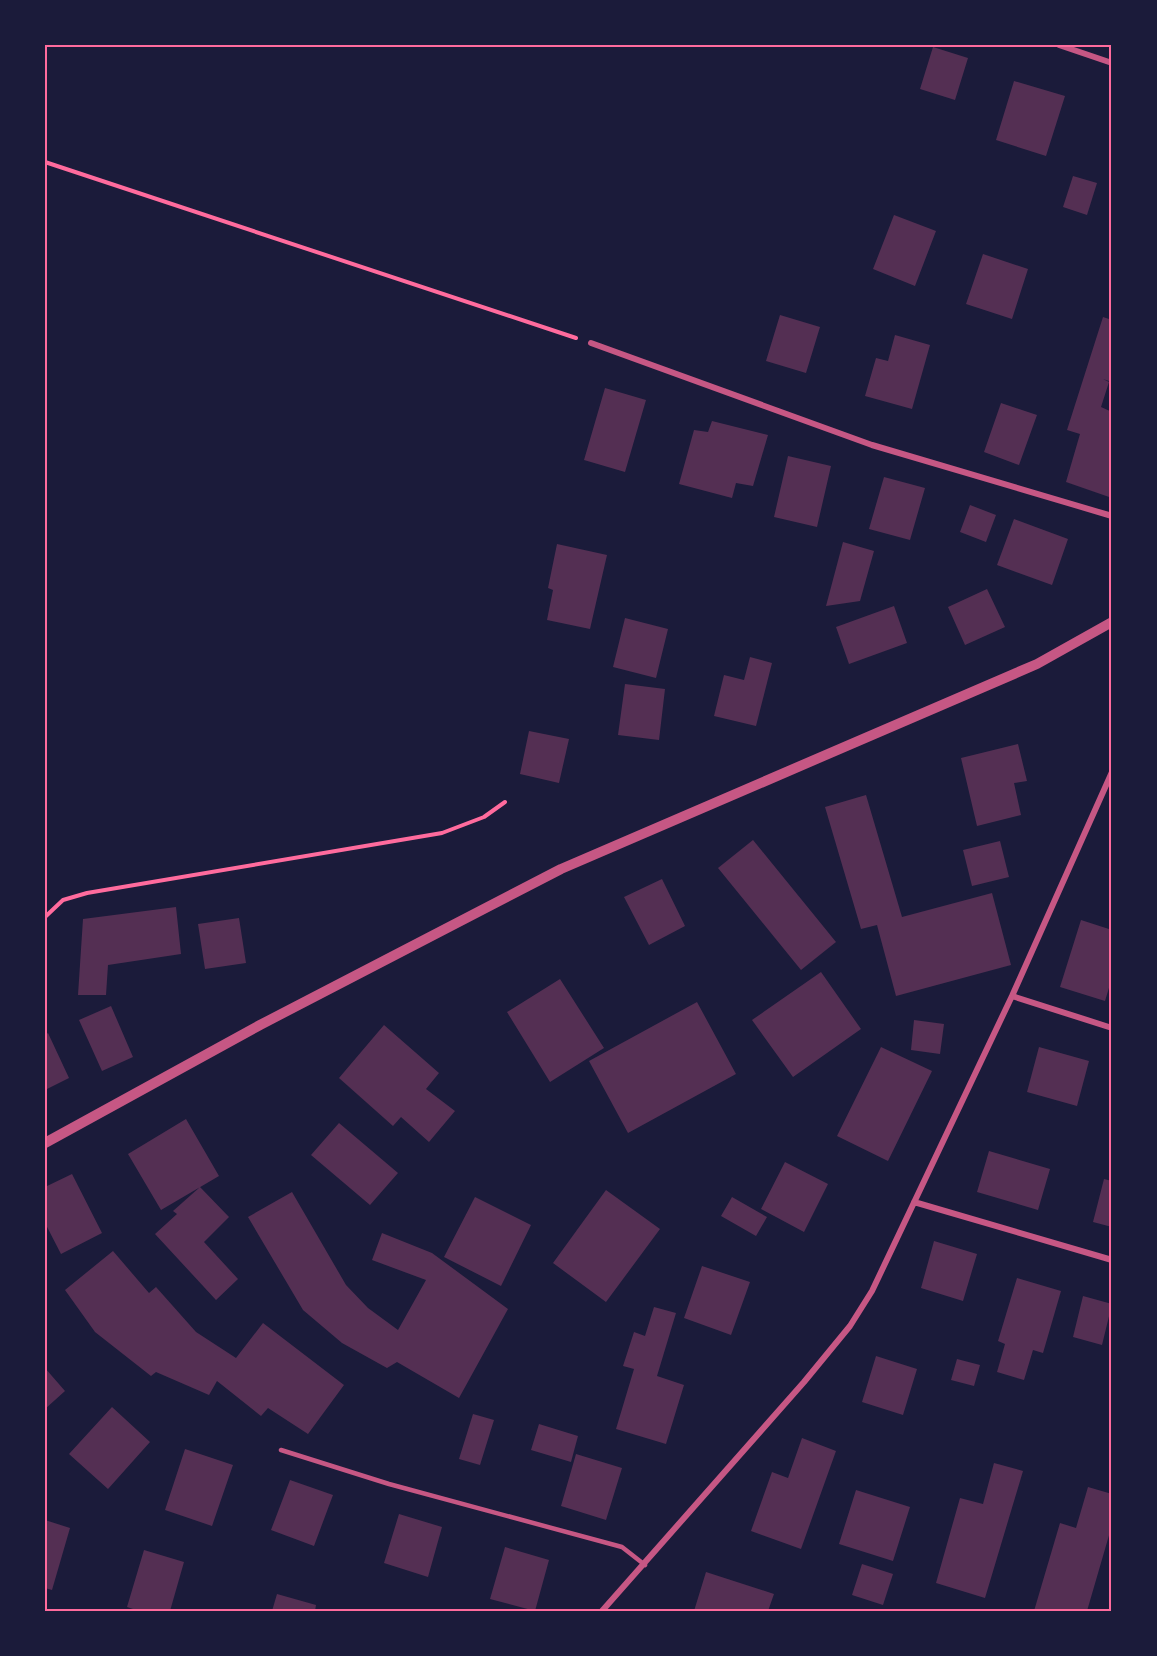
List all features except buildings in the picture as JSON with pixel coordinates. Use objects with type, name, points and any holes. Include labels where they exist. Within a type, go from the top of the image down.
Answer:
[{"type":"street","points":[[1059,45],[1112,63]]},
{"type":"street","points":[[591,343],[872,445],[1112,516]]},
{"type":"street","points":[[45,1143],[260,1025],[550,875],[1037,664],[1112,622]]},
{"type":"street","points":[[602,1611],[645,1565],[850,1326],[872,1291],[1012,996],[1112,772]]},
{"type":"street","points":[[1012,996],[1112,1029]]},
{"type":"street","points":[[915,1202],[1112,1260]]},
{"type":"lane","points":[[281,1450],[389,1484],[622,1547],[645,1565]]},
{"type":"path","points":[[45,162],[591,343]]},
{"type":"path","points":[[45,917],[63,900],[87,893],[442,833],[484,817],[505,802]]}]
